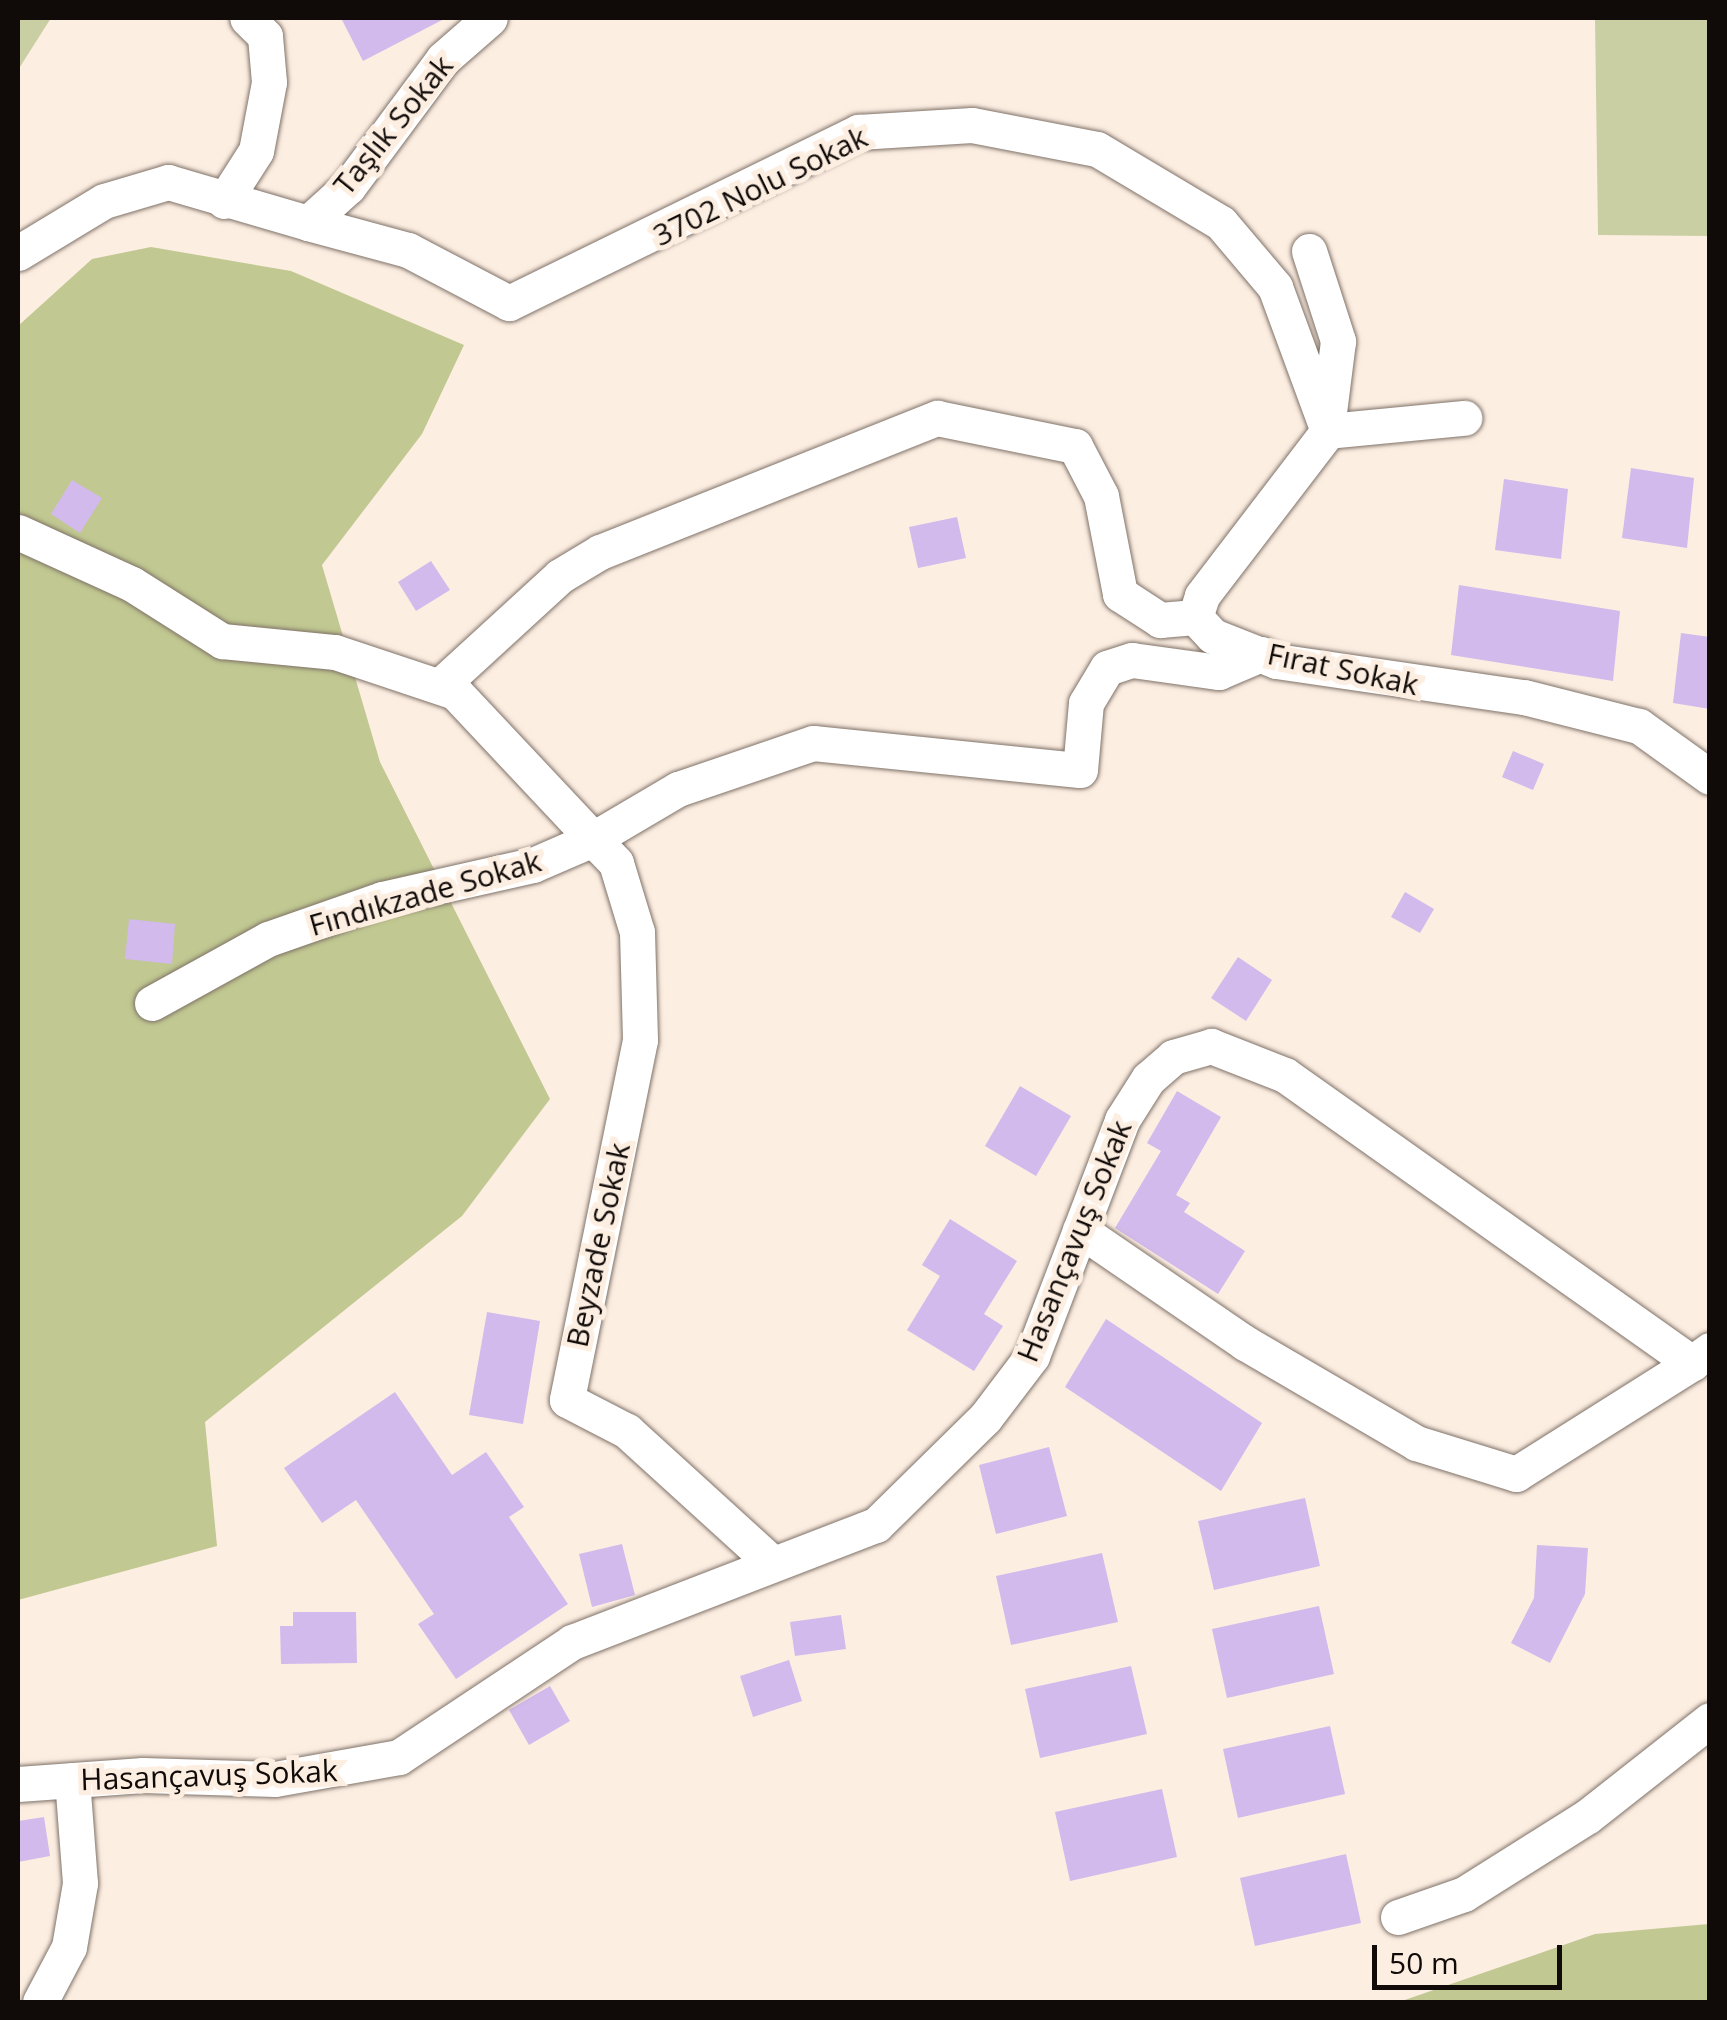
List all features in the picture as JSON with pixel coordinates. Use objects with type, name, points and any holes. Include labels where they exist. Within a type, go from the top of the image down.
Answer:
[{"type":"street","points":[[224,201],[256,152],[268,82],[265,36],[247,18]]},
{"type":"street","name":"Taşlık Sokak","points":[[308,224],[348,187],[404,102],[490,18]]},
{"type":"street","name":"3702 Nolu Sokak","points":[[308,224],[408,250],[509,303],[858,132],[972,125],[1097,149],[1221,223],[1274,287],[1328,432]]},
{"type":"street","points":[[18,253],[142,189],[168,182],[308,224]]},
{"type":"street","points":[[440,686],[560,576],[600,552],[937,418],[1075,446],[1101,496],[1120,594],[1160,620],[1196,617],[1328,432],[1338,342],[1309,251]]},
{"type":"street","points":[[1328,432],[1464,418]]},
{"type":"street","points":[[18,532],[132,584],[222,641],[335,652],[440,686],[530,763],[593,838]]},
{"type":"street","name":"Fırat Sokak","points":[[1196,617],[1213,636],[1262,654],[1404,685],[1524,696],[1638,726],[1710,778]]},
{"type":"street","name":"Fındıkzade Sokak","points":[[152,1003],[268,939],[382,899],[534,866],[593,838],[678,789],[813,743],[1080,770],[1086,703],[1107,668],[1132,660],[1219,672],[1262,654]]},
{"type":"street","name":"Beyzade Sokak","points":[[593,838],[616,863],[637,932],[640,1040],[566,1400],[626,1431],[773,1564]]},
{"type":"street","name":"Hasançavuş Sokak","points":[[18,1784],[72,1780],[275,1780],[399,1757],[572,1642],[876,1525],[986,1418],[1032,1356],[1080,1230],[1148,1078],[1174,1057],[1212,1046],[1286,1075],[1701,1356]]},
{"type":"street","points":[[1080,1230],[1244,1343],[1416,1443],[1516,1474],[1701,1356]]},
{"type":"street","points":[[1398,1917],[1464,1894],[1588,1816],[1710,1720]]},
{"type":"street","points":[[40,2002],[68,1947],[80,1883],[72,1780]]},
{"type":"green space","points":[[18,18],[51,18],[18,70]]},
{"type":"green space","points":[[1595,18],[1709,18],[1709,236],[1598,235]]},
{"type":"green space","points":[[151,247],[291,271],[464,345],[422,434],[322,565],[380,762],[550,1099],[462,1216],[205,1422],[217,1546],[18,1600],[18,326],[92,259]]},
{"type":"green space","points":[[1709,1924],[1709,2002],[1399,2002],[1595,1934]]},
{"type":"building","points":[[341,18],[446,18],[363,61]]},
{"type":"building","points":[[1631,468],[1694,478],[1687,548],[1622,538]]},
{"type":"building","points":[[1504,479],[1568,489],[1561,559],[1495,550]]},
{"type":"building","points":[[72,480],[102,498],[80,533],[51,514]]},
{"type":"building","points":[[957,517],[966,558],[918,568],[909,527]]},
{"type":"building","points":[[431,561],[450,590],[416,611],[398,582]]},
{"type":"building","points":[[1459,585],[1620,611],[1613,681],[1451,655]]},
{"type":"building","points":[[1681,633],[1710,637],[1710,709],[1673,703]]},
{"type":"building","points":[[1513,751],[1544,764],[1533,790],[1502,777]]},
{"type":"building","points":[[1405,892],[1434,909],[1420,933],[1391,917]]},
{"type":"building","points":[[129,919],[175,924],[172,964],[125,959]]},
{"type":"building","points":[[1238,957],[1272,980],[1246,1021],[1211,998]]},
{"type":"building","points":[[1020,1086],[1071,1116],[1036,1176],[985,1146]]},
{"type":"building","points":[[1177,1091],[1221,1117],[1176,1195],[1190,1203],[1184,1212],[1245,1251],[1218,1294],[1115,1228],[1161,1151],[1147,1143]]},
{"type":"building","points":[[950,1219],[1017,1261],[984,1314],[1003,1326],[974,1371],[907,1330],[940,1276],[922,1265]]},
{"type":"building","points":[[487,1312],[540,1321],[523,1424],[469,1415]]},
{"type":"building","points":[[1106,1319],[1262,1423],[1221,1491],[1065,1387]]},
{"type":"building","points":[[395,1392],[452,1475],[486,1452],[524,1507],[509,1517],[568,1604],[456,1679],[418,1624],[434,1614],[356,1500],[322,1523],[284,1468]]},
{"type":"building","points":[[1049,1447],[1067,1516],[996,1534],[979,1465]]},
{"type":"building","points":[[1305,1498],[1320,1566],[1214,1590],[1198,1521]]},
{"type":"building","points":[[622,1544],[635,1595],[592,1607],[579,1554]]},
{"type":"building","points":[[1537,1545],[1588,1548],[1585,1594],[1550,1663],[1511,1643],[1534,1598]]},
{"type":"building","points":[[1102,1553],[1118,1622],[1011,1645],[996,1576]]},
{"type":"building","points":[[1319,1606],[1334,1674],[1227,1698],[1212,1629]]},
{"type":"building","points":[[293,1612],[356,1612],[357,1663],[281,1664],[280,1626],[293,1626]]},
{"type":"building","points":[[841,1615],[846,1649],[795,1656],[790,1622]]},
{"type":"building","points":[[789,1660],[802,1701],[753,1717],[740,1676]]},
{"type":"building","points":[[1131,1666],[1147,1734],[1040,1758],[1025,1689]]},
{"type":"building","points":[[550,1686],[570,1721],[529,1745],[509,1710]]},
{"type":"building","points":[[1330,1726],[1345,1794],[1238,1818],[1223,1749]]},
{"type":"building","points":[[1162,1789],[1177,1857],[1070,1881],[1055,1812]]},
{"type":"building","points":[[44,1817],[50,1856],[18,1862],[18,1821]]},
{"type":"building","points":[[1346,1854],[1361,1923],[1255,1946],[1240,1878]]}]
